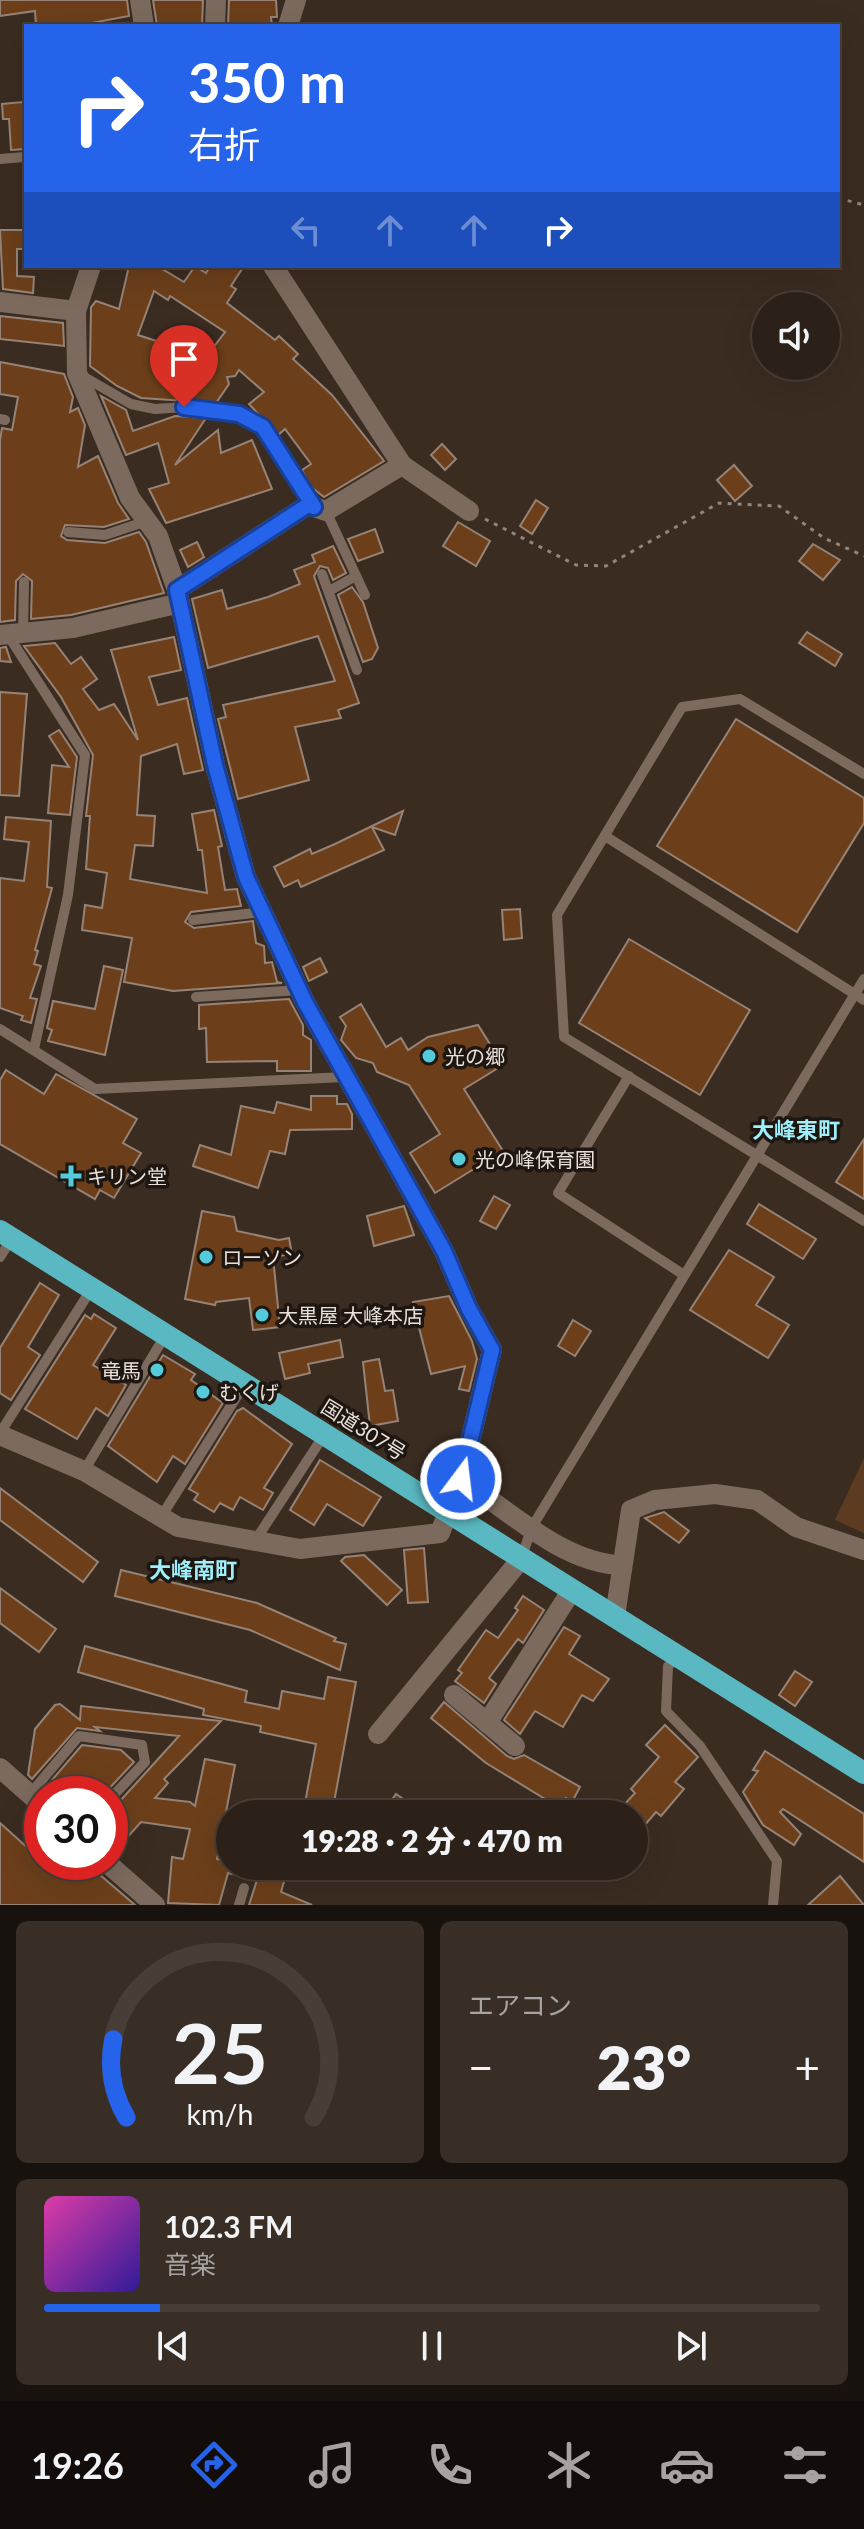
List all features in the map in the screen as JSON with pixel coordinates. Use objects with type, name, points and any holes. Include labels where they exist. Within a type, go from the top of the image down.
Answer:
[{"type":"highway","name":"国道307号","points":[[4,1242],[92,1288],[864,1773]]},
{"type":"street","points":[[140,0],[144,24]]},
{"type":"street","points":[[215,24],[216,0]]},
{"type":"street","points":[[289,24],[296,0]]},
{"type":"street","points":[[0,1434],[84,1471],[178,1527],[300,1549],[440,1533],[461,1479],[492,1350],[469,1309],[444,1251],[299,990],[246,877],[215,765],[179,597],[158,536],[124,486],[77,373],[76,311],[90,268]]},
{"type":"street","points":[[274,268],[402,465],[469,511]]},
{"type":"street","points":[[0,302],[76,311]]},
{"type":"street","points":[[11,634],[73,628],[179,597],[308,505],[320,509],[402,465]]},
{"type":"street","points":[[461,1479],[558,1545],[607,1565],[622,1565]]},
{"type":"street","points":[[615,1616],[631,1510],[655,1500],[715,1494],[757,1500],[796,1527],[864,1550]]},
{"type":"street","points":[[378,1734],[521,1559]]},
{"type":"street","points":[[487,1723],[572,1590]]},
{"type":"street","points":[[454,1695],[515,1746]]},
{"type":"street","points":[[0,1768],[24,1789]]},
{"type":"street","points":[[127,1880],[155,1905]]},
{"type":"lane","points":[[0,159],[24,157]]},
{"type":"lane","points":[[77,373],[131,404],[155,409],[184,407],[239,414],[263,427],[320,509],[365,595]]},
{"type":"lane","points":[[68,532],[105,535],[147,521]]},
{"type":"lane","points":[[322,574],[357,670]]},
{"type":"lane","points":[[329,591],[356,576]]},
{"type":"lane","points":[[24,582],[11,634],[85,755],[68,895],[34,1049]]},
{"type":"lane","points":[[864,774],[740,699],[682,707],[557,915],[564,1037],[864,1221]]},
{"type":"lane","points":[[605,836],[859,997]]},
{"type":"lane","points":[[193,920],[263,912]]},
{"type":"lane","points":[[521,1559],[532,1527],[684,1275],[859,997],[864,979]]},
{"type":"lane","points":[[196,997],[299,990]]},
{"type":"lane","points":[[0,1029],[95,1089],[345,1077]]},
{"type":"lane","points":[[629,1076],[558,1193],[684,1275]]},
{"type":"lane","points":[[0,1434],[92,1288]]},
{"type":"lane","points":[[84,1471],[166,1334]]},
{"type":"lane","points":[[161,1517],[245,1384]]},
{"type":"lane","points":[[255,1541],[325,1433]]},
{"type":"lane","points":[[681,1656],[668,1666],[666,1711],[700,1746],[777,1861],[773,1905]]},
{"type":"lane","points":[[52,1776],[79,1736],[142,1745],[145,1762],[128,1780]]},
{"type":"lane","points":[[239,1905],[244,1888]]},
{"type":"path","points":[[840,199],[864,205]]},
{"type":"path","points":[[469,511],[576,565],[606,566],[719,503],[779,506],[824,538],[864,556]]},
{"type":"shaded area","points":[[864,1458],[864,1533],[835,1520]]},
{"type":"building","points":[[0,0],[127,0],[129,16],[87,24],[36,24],[35,11],[0,16]]},
{"type":"building","points":[[153,0],[203,0],[202,24],[157,24]]},
{"type":"building","points":[[229,0],[276,0],[277,17],[271,17],[272,24],[228,24]]},
{"type":"building","points":[[23,102],[24,149],[11,150],[9,119],[3,119],[2,104]]},
{"type":"building","points":[[0,230],[24,230],[24,249],[17,249],[17,276],[34,277],[33,293],[3,289]]},
{"type":"building","points":[[129,268],[160,268],[184,282],[194,268],[206,273],[209,268],[243,268],[231,286],[236,289],[227,303],[275,340],[279,336],[298,354],[293,359],[332,395],[384,461],[324,497],[310,486],[302,470],[311,464],[285,429],[278,435],[249,404],[264,392],[239,370],[235,376],[227,377],[229,384],[216,403],[141,398],[117,386],[90,366],[91,307],[96,301],[119,309]],"holes":[[[154,291],[168,300],[170,296],[225,332],[206,357],[138,335]]]},
{"type":"building","points":[[0,316],[63,323],[64,346],[0,339]]},
{"type":"building","points":[[0,362],[64,374],[73,397],[70,412],[78,408],[85,425],[78,467],[98,456],[118,503],[129,519],[104,527],[65,525],[61,536],[67,540],[105,543],[139,532],[146,542],[164,593],[71,615],[31,619],[32,581],[23,574],[16,581],[15,620],[0,622],[0,440],[2,428],[12,430],[18,397],[0,394]]},
{"type":"building","points":[[101,396],[126,410],[133,431],[175,416],[206,418],[175,465],[218,430],[221,453],[252,440],[272,489],[166,523],[149,489],[169,483],[158,443],[126,455]]},
{"type":"building","points":[[442,444],[456,459],[445,470],[431,455]]},
{"type":"building","points":[[734,465],[752,486],[735,501],[717,480]]},
{"type":"building","points":[[536,500],[548,508],[532,534],[520,526]]},
{"type":"building","points":[[458,522],[490,541],[476,566],[443,546]]},
{"type":"building","points":[[375,529],[383,552],[358,561],[348,539]]},
{"type":"building","points":[[197,542],[204,557],[188,567],[180,550]]},
{"type":"building","points":[[813,544],[840,560],[823,580],[799,561]]},
{"type":"building","points":[[333,546],[346,573],[333,580],[328,568],[320,566],[314,576],[359,703],[338,710],[341,718],[295,727],[309,780],[238,799],[218,719],[226,717],[223,705],[335,681],[318,636],[208,668],[192,599],[222,590],[227,609],[268,597],[300,584],[294,570],[315,562],[312,555]]},
{"type":"building","points":[[352,587],[363,602],[378,648],[372,659],[363,662],[338,595]]},
{"type":"building","points":[[807,632],[842,654],[835,666],[799,643]]},
{"type":"building","points":[[174,637],[181,670],[149,677],[158,705],[187,698],[203,770],[184,774],[177,744],[141,756],[137,815],[155,816],[153,846],[135,845],[130,879],[207,893],[202,850],[198,850],[192,814],[214,810],[222,846],[218,847],[225,890],[237,889],[241,906],[191,912],[185,922],[194,928],[253,921],[256,943],[264,946],[265,963],[272,962],[277,982],[282,983],[173,991],[124,982],[132,938],[82,930],[85,905],[102,908],[107,873],[86,869],[90,816],[86,816],[93,755],[61,697],[24,646],[55,643],[71,664],[81,657],[97,679],[83,689],[99,710],[114,704],[138,740],[111,650]]},
{"type":"building","points":[[6,647],[11,662],[0,661],[0,648]]},
{"type":"building","points":[[0,692],[27,694],[19,796],[0,795]]},
{"type":"building","points":[[736,719],[864,798],[864,823],[797,932],[657,846]]},
{"type":"building","points":[[59,730],[77,757],[70,815],[48,813],[52,765],[69,767],[49,736]]},
{"type":"building","points":[[403,811],[395,835],[372,827],[384,850],[301,887],[298,880],[284,887],[274,867],[310,849],[312,854]]},
{"type":"building","points":[[6,817],[51,821],[47,887],[52,888],[35,950],[38,951],[34,964],[41,966],[30,998],[37,999],[31,1023],[21,1020],[23,1016],[0,1008],[0,878],[24,881],[29,842],[4,839]]},
{"type":"building","points":[[520,909],[522,938],[504,940],[502,910]]},
{"type":"building","points":[[629,939],[750,1010],[700,1095],[579,1023]]},
{"type":"building","points":[[320,958],[327,972],[309,981],[303,967]]},
{"type":"building","points":[[104,966],[123,970],[105,1055],[48,1041],[52,1030],[47,1028],[53,1001],[95,1009]]},
{"type":"building","points":[[289,999],[303,1025],[303,1035],[311,1040],[311,1071],[277,1071],[277,1061],[207,1062],[206,1028],[199,1029],[199,1005]]},
{"type":"building","points":[[361,1004],[386,1047],[401,1038],[408,1050],[428,1037],[478,1025],[503,1065],[464,1089],[503,1151],[435,1193],[410,1153],[440,1134],[409,1085],[377,1072],[373,1063],[356,1058],[341,1040],[346,1026],[340,1017]]},
{"type":"building","points":[[6,1070],[44,1094],[56,1074],[137,1119],[123,1143],[141,1153],[114,1198],[100,1190],[95,1199],[0,1144],[0,1080]]},
{"type":"building","points":[[311,1096],[337,1096],[337,1104],[347,1104],[352,1114],[352,1129],[290,1130],[285,1154],[270,1151],[258,1188],[193,1166],[200,1145],[231,1155],[241,1106],[274,1113],[277,1102],[311,1110]]},
{"type":"building","points":[[864,1139],[864,1199],[836,1182]]},
{"type":"building","points":[[494,1196],[510,1205],[496,1229],[480,1221]]},
{"type":"building","points":[[759,1204],[816,1239],[803,1259],[747,1224]]},
{"type":"building","points":[[404,1206],[414,1235],[374,1246],[367,1216]]},
{"type":"building","points":[[202,1211],[234,1217],[237,1231],[279,1240],[289,1238],[292,1254],[273,1257],[280,1327],[253,1330],[249,1298],[216,1302],[215,1305],[185,1299]]},
{"type":"building","points":[[729,1250],[774,1277],[756,1305],[789,1325],[768,1358],[690,1310]]},
{"type":"building","points":[[40,1283],[59,1295],[28,1347],[40,1355],[11,1400],[0,1393],[0,1348]]},
{"type":"building","points":[[449,1296],[472,1341],[477,1359],[469,1391],[459,1389],[465,1366],[431,1374],[413,1302]]},
{"type":"building","points":[[94,1314],[116,1328],[93,1365],[126,1385],[108,1416],[96,1408],[77,1439],[25,1409],[85,1315],[91,1319]]},
{"type":"building","points":[[573,1320],[591,1331],[575,1356],[558,1346]]},
{"type":"building","points":[[340,1340],[343,1357],[308,1364],[310,1373],[285,1379],[279,1353]]},
{"type":"building","points":[[163,1355],[195,1374],[191,1380],[223,1403],[185,1464],[173,1456],[157,1482],[108,1446]]},
{"type":"building","points":[[379,1359],[385,1391],[393,1390],[398,1421],[370,1426],[363,1362]]},
{"type":"building","points":[[243,1408],[292,1444],[264,1488],[273,1493],[263,1510],[240,1497],[233,1510],[220,1503],[214,1512],[194,1500],[198,1494],[189,1489],[237,1411]]},
{"type":"building","points":[[320,1460],[381,1497],[363,1526],[327,1504],[314,1525],[290,1510]]},
{"type":"building","points":[[0,1488],[98,1562],[83,1582],[0,1520]]},
{"type":"building","points":[[664,1512],[689,1531],[679,1543],[645,1518]]},
{"type":"building","points":[[424,1548],[428,1602],[408,1603],[404,1550]]},
{"type":"building","points":[[364,1555],[402,1590],[387,1605],[341,1561],[345,1557]]},
{"type":"building","points":[[121,1570],[257,1603],[336,1638],[334,1641],[346,1644],[340,1670],[250,1630],[115,1596]]},
{"type":"building","points":[[0,1588],[56,1629],[39,1652],[0,1623]]},
{"type":"building","points":[[523,1596],[544,1610],[523,1643],[518,1639],[489,1678],[496,1684],[484,1703],[455,1681],[462,1673],[458,1670],[486,1630],[498,1638],[518,1610],[515,1608]]},
{"type":"building","points":[[564,1627],[580,1636],[569,1654],[609,1679],[593,1701],[582,1695],[563,1727],[535,1711],[520,1734],[504,1720]]},
{"type":"building","points":[[85,1646],[247,1691],[245,1702],[279,1709],[282,1691],[324,1699],[328,1677],[356,1682],[334,1800],[306,1800],[316,1744],[260,1732],[261,1726],[203,1715],[204,1709],[78,1672]]},
{"type":"building","points":[[795,1671],[812,1682],[795,1706],[779,1695]]},
{"type":"building","points":[[444,1702],[507,1756],[514,1759],[524,1755],[580,1787],[573,1800],[547,1800],[486,1763],[431,1718]]},
{"type":"building","points":[[60,1704],[80,1720],[81,1706],[221,1721],[164,1779],[168,1783],[155,1798],[190,1802],[195,1806],[205,1759],[235,1765],[228,1800],[216,1800],[216,1880],[226,1880],[219,1905],[168,1903],[172,1857],[183,1859],[190,1829],[141,1822],[128,1836],[128,1792],[179,1736],[95,1727],[100,1731],[77,1728],[35,1776],[29,1776],[35,1729],[55,1705]]},
{"type":"building","points":[[665,1725],[698,1757],[675,1782],[684,1789],[661,1816],[656,1812],[648,1821],[648,1800],[628,1800],[635,1793],[631,1789],[659,1757],[646,1745]]},
{"type":"building","points":[[82,1745],[121,1750],[134,1762],[121,1776],[55,1776]]},
{"type":"building","points":[[765,1751],[864,1814],[864,1862],[783,1809],[780,1812],[801,1834],[794,1845],[763,1825],[743,1792],[758,1771],[753,1770]]},
{"type":"building","points":[[0,1823],[24,1845],[24,1880],[106,1880],[135,1905],[0,1905]]},
{"type":"building","points":[[840,1876],[864,1905],[808,1905]]},
{"type":"building","points":[[257,1880],[285,1880],[281,1892],[312,1905],[249,1905]]},
{"type":"place","name":"光の郷","points":[[429,1056]]},
{"type":"place","name":"光の峰保育園","points":[[459,1159]]},
{"type":"place","name":"キリン堂","points":[[71,1176]]},
{"type":"place","name":"ローソン","points":[[206,1257]]},
{"type":"place","name":"大黒屋 大峰本店","points":[[262,1315]]},
{"type":"place","name":"竜馬","points":[[157,1370]]},
{"type":"place","name":"むくげ","points":[[203,1392]]},
{"type":"district","name":"大峰東町","points":[[796,1129]]},
{"type":"district","name":"大峰南町","points":[[193,1569]]},
{"type":"route","points":[[184,407],[239,414],[263,427],[314,507],[308,505],[177,590],[215,765],[246,877],[305,1002],[444,1251],[469,1309],[492,1350],[489,1374],[461,1479]]}]
